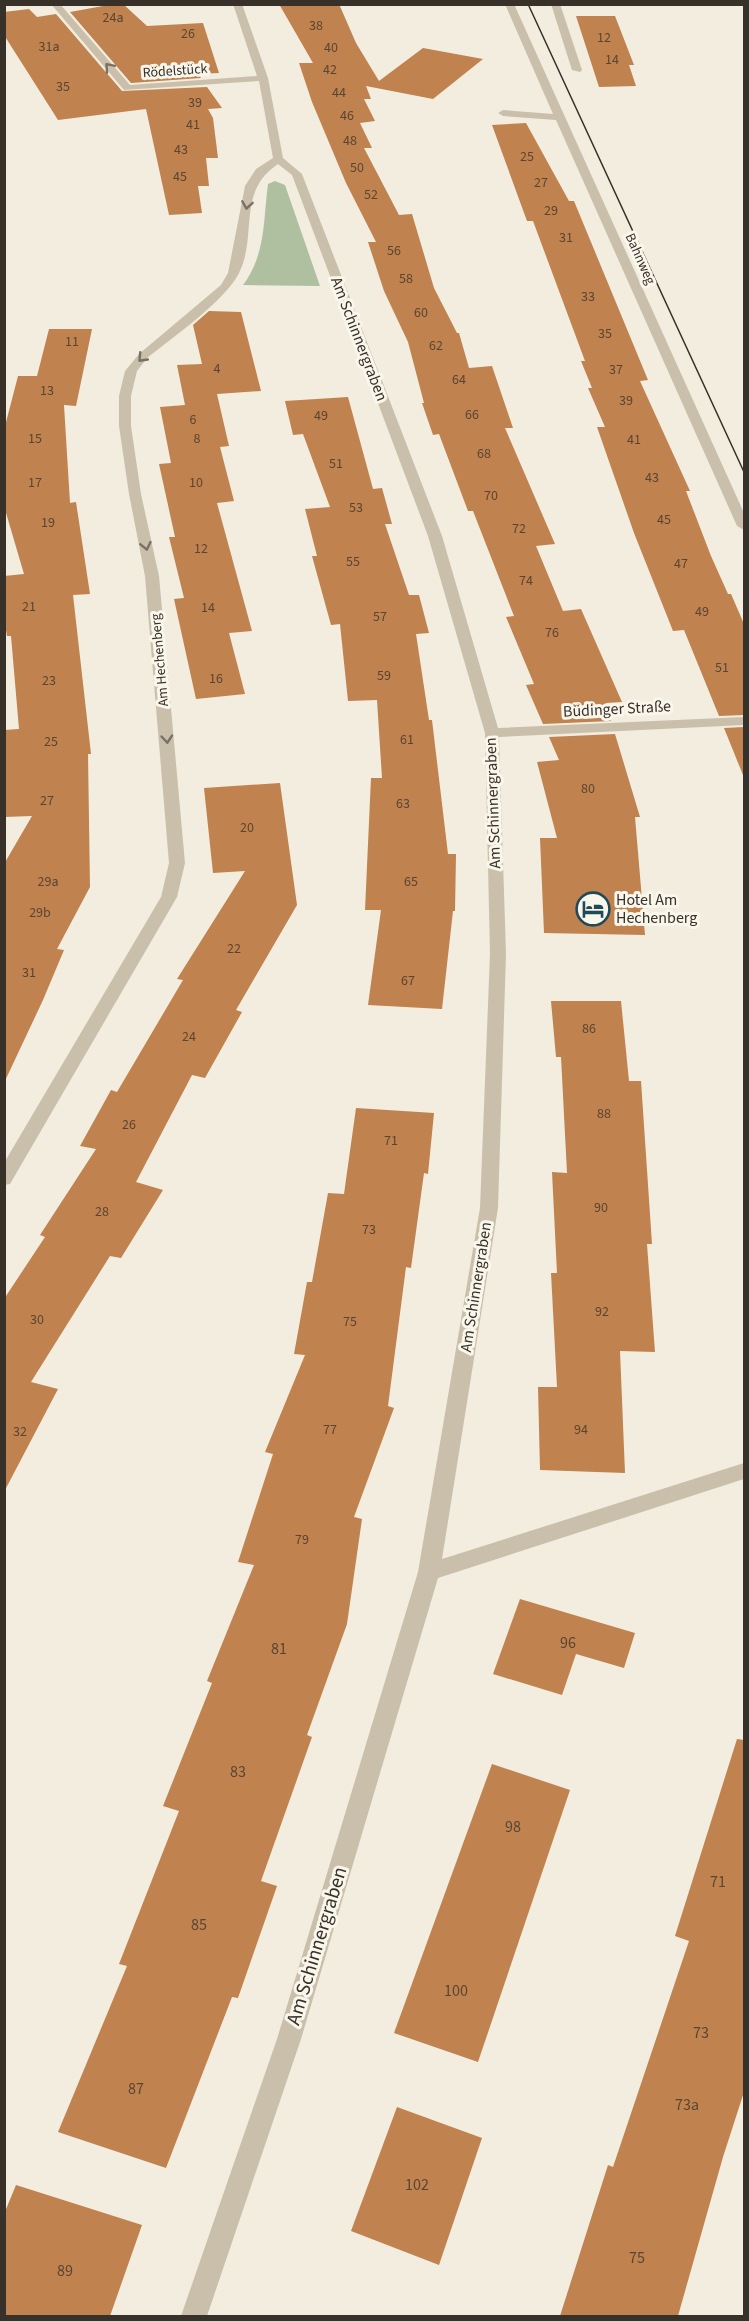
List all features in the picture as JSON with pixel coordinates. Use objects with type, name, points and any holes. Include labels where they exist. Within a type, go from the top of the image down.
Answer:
[{"type":"street","name":"Rödelstück","points":[[55,4],[127,88],[263,78]]},
{"type":"street","points":[[237,4],[263,78],[278,159]]},
{"type":"street","name":"Bahnweg","points":[[509,4],[744,526]]},
{"type":"street","points":[[555,4],[577,70]]},
{"type":"street","points":[[503,113],[560,117]]},
{"type":"street","name":"Am Schinnergraben","points":[[194,2316],[286,2049],[429,1572],[489,1208],[498,954],[492,733],[435,536],[297,174],[278,159]]},
{"type":"street","name":"Am Hechenberg","points":[[4,1179],[169,897],[177,863],[153,576],[135,494],[125,426],[125,396],[131,371],[142,356],[225,287],[238,261],[250,186],[260,171],[278,159]]},
{"type":"street","name":"Büdinger Straße","points":[[492,733],[744,721]]},
{"type":"street","points":[[429,1572],[744,1472]]},
{"type":"green space","points":[[275,181],[285,185],[320,286],[243,285],[260,249],[268,184]]},
{"type":"building","points":[[123,4],[147,26],[203,23],[219,73],[198,74],[201,78],[131,83],[70,12]]},
{"type":"building","points":[[279,4],[339,4],[356,43],[379,81],[423,48],[483,59],[433,99],[366,86],[371,99],[364,99],[375,121],[360,123],[372,148],[364,148],[399,215],[412,214],[434,288],[459,333],[469,368],[492,366],[513,428],[505,428],[555,544],[536,546],[563,611],[581,609],[622,702],[606,703],[611,721],[543,724],[526,685],[534,684],[506,617],[514,616],[473,511],[468,511],[439,434],[433,435],[422,403],[424,403],[408,342],[384,291],[368,242],[376,242],[346,183],[312,102],[299,63],[313,63]]},
{"type":"building","points":[[29,9],[37,17],[56,14],[122,91],[207,87],[222,108],[208,109],[213,118],[218,158],[206,158],[209,186],[198,186],[202,213],[169,215],[146,109],[58,120],[4,35],[4,12]]},
{"type":"building","points":[[576,16],[615,16],[634,65],[629,65],[636,86],[599,87]]},
{"type":"building","points":[[526,123],[569,201],[574,201],[648,380],[640,381],[690,491],[686,491],[711,556],[744,624],[744,715],[719,716],[684,630],[673,631],[634,533],[597,427],[605,427],[588,388],[592,388],[581,361],[585,361],[533,221],[527,221],[492,125]]},
{"type":"building","points":[[209,311],[241,312],[261,391],[217,394],[229,446],[220,447],[234,501],[217,503],[252,631],[229,633],[245,694],[196,699],[174,599],[184,598],[169,537],[175,537],[159,464],[171,463],[160,407],[185,405],[177,365],[202,364],[193,325]]},
{"type":"building","points":[[49,329],[92,329],[76,406],[64,405],[70,503],[76,502],[90,594],[73,595],[91,754],[88,754],[90,887],[57,949],[64,950],[4,1083],[4,864],[32,816],[4,817],[4,730],[19,729],[11,636],[7,636],[4,618],[4,576],[24,574],[4,506],[4,430],[18,376],[37,376]]},
{"type":"building","points":[[348,397],[373,489],[382,488],[392,524],[385,524],[409,595],[419,595],[429,633],[416,634],[429,720],[432,720],[448,854],[456,854],[455,911],[453,911],[442,1009],[368,1005],[381,910],[365,910],[371,778],[382,778],[377,700],[348,701],[340,624],[331,625],[312,556],[317,556],[305,509],[330,507],[303,434],[293,435],[285,401]]},
{"type":"building","points":[[744,727],[744,775],[743,775],[724,728]]},
{"type":"building","points":[[615,734],[640,817],[635,817],[645,935],[544,933],[540,838],[557,838],[537,762],[559,760],[549,737]]},
{"type":"building","points":[[280,783],[297,905],[236,1010],[242,1012],[205,1078],[192,1075],[136,1182],[163,1190],[121,1258],[110,1256],[31,1382],[58,1389],[4,1492],[4,1299],[45,1237],[40,1235],[96,1149],[80,1146],[111,1090],[117,1092],[183,980],[177,979],[245,871],[213,873],[204,788]]},
{"type":"building","points":[[551,1001],[621,1001],[629,1081],[641,1081],[652,1244],[647,1244],[655,1352],[620,1351],[625,1473],[540,1470],[538,1387],[557,1387],[551,1273],[557,1273],[552,1172],[567,1173],[561,1057],[556,1057]]},
{"type":"building","points":[[356,1108],[434,1113],[428,1174],[424,1173],[411,1268],[406,1267],[388,1406],[394,1408],[354,1517],[362,1519],[347,1624],[307,1735],[312,1737],[261,1881],[277,1886],[238,1998],[232,1997],[166,2168],[58,2132],[127,1966],[119,1964],[179,1811],[163,1806],[212,1683],[207,1681],[254,1565],[238,1562],[273,1454],[265,1452],[305,1355],[294,1354],[307,1282],[312,1282],[328,1193],[344,1194]]},
{"type":"building","points":[[520,1599],[635,1633],[624,1668],[576,1654],[562,1695],[493,1674]]},
{"type":"building","points":[[737,1739],[744,1740],[744,2092],[678,2316],[560,2316],[608,2165],[613,2167],[689,1941],[675,1936]]},
{"type":"building","points":[[492,1764],[570,1790],[478,2062],[394,2033]]},
{"type":"building","points":[[397,2107],[482,2138],[439,2265],[351,2231]]},
{"type":"building","points":[[16,2185],[142,2225],[110,2316],[4,2316],[4,2214]]},
{"type":"tram line","points":[[528,4],[744,472]]},
{"type":"place","name":"Hotel Am Hechenberg","points":[[593,909]]}]
